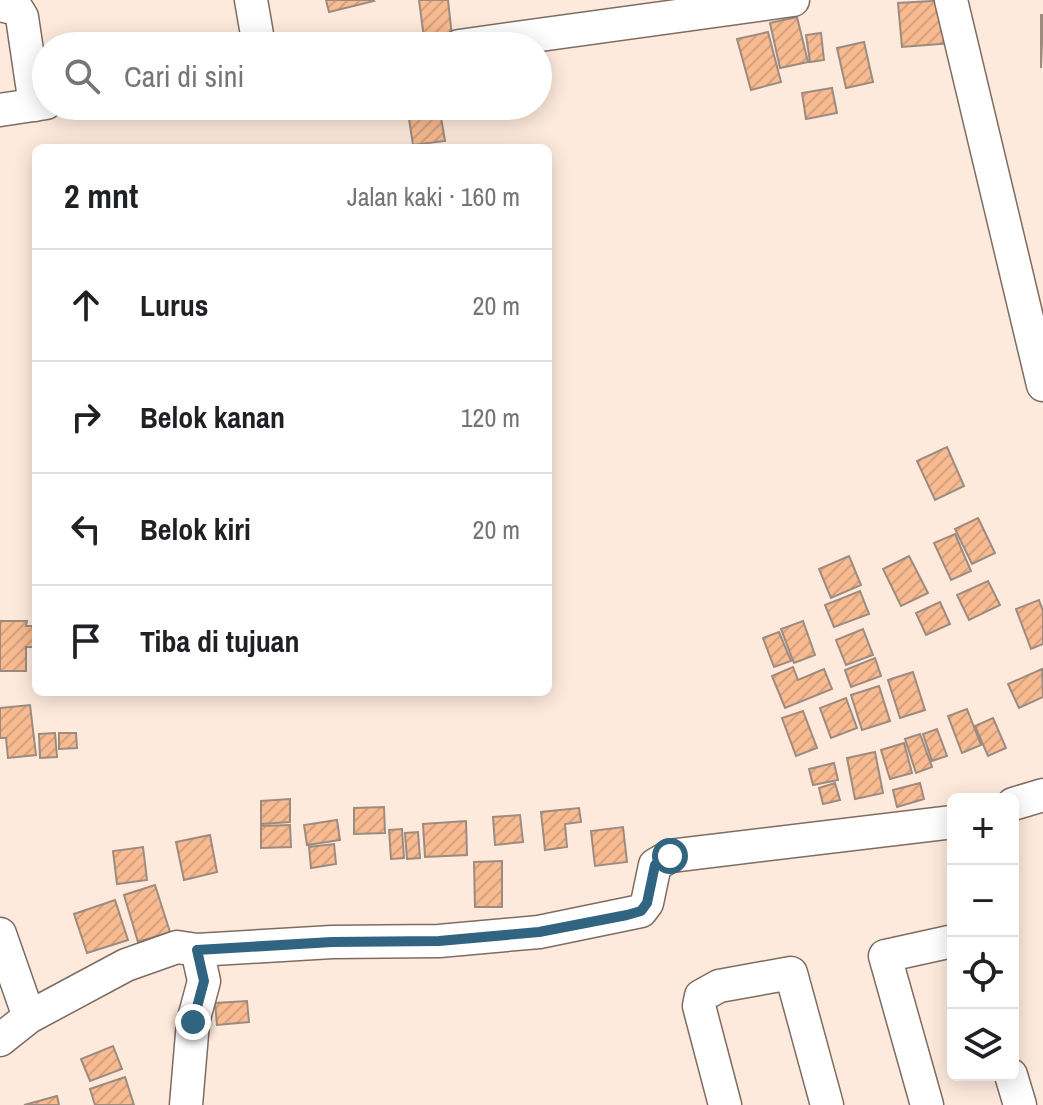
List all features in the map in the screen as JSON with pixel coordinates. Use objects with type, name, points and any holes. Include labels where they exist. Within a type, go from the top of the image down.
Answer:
[{"type":"street","points":[[251,0],[257,32]]},
{"type":"street","points":[[552,33],[793,0]]},
{"type":"street","points":[[951,0],[1043,385]]},
{"type":"street","points":[[0,5],[17,9],[22,17],[32,65]]},
{"type":"street","points":[[0,110],[32,105]]},
{"type":"street","points":[[1019,802],[1043,795]]},
{"type":"street","points":[[0,1040],[29,1017],[126,965],[177,947],[197,950],[332,942],[439,941],[539,932],[641,911],[647,903],[655,865],[670,856],[947,823]]},
{"type":"street","points":[[0,934],[29,1017]]},
{"type":"street","points":[[927,1105],[885,956],[947,942]]},
{"type":"street","points":[[186,1105],[193,1022],[204,981],[197,950]]},
{"type":"street","points":[[725,1105],[699,1006],[701,996],[719,986],[791,973],[827,1105]]},
{"type":"street","points":[[1013,1081],[1020,1105]]},
{"type":"building","points":[[326,0],[373,0],[374,1],[329,12]]},
{"type":"building","points":[[419,0],[448,0],[452,32],[423,32]]},
{"type":"building","points":[[949,0],[952,43],[902,47],[898,3]]},
{"type":"building","points":[[1041,15],[1043,15],[1041,68]]},
{"type":"building","points":[[797,17],[808,62],[780,68],[770,23]]},
{"type":"building","points":[[768,32],[781,82],[751,90],[737,39]]},
{"type":"building","points":[[821,33],[824,60],[810,62],[806,35]]},
{"type":"building","points":[[864,42],[873,82],[846,88],[837,48]]},
{"type":"building","points":[[832,88],[837,113],[806,119],[802,93]]},
{"type":"building","points":[[409,120],[441,120],[445,141],[413,144]]},
{"type":"building","points":[[947,447],[964,486],[935,500],[917,461]]},
{"type":"building","points":[[978,518],[995,553],[972,564],[955,529]]},
{"type":"building","points":[[955,534],[971,571],[951,580],[934,543]]},
{"type":"building","points":[[849,556],[861,585],[831,598],[819,569]]},
{"type":"building","points":[[909,556],[928,593],[901,606],[883,569]]},
{"type":"building","points":[[988,581],[1000,605],[969,620],[957,595]]},
{"type":"building","points":[[860,591],[869,614],[834,627],[825,605]]},
{"type":"building","points":[[1039,600],[1043,611],[1043,644],[1031,649],[1016,609]]},
{"type":"building","points":[[940,602],[950,624],[926,635],[916,613]]},
{"type":"building","points":[[0,621],[27,621],[26,626],[32,626],[32,647],[26,647],[26,671],[0,671]]},
{"type":"building","points":[[803,621],[815,655],[794,663],[781,629]]},
{"type":"building","points":[[863,629],[873,655],[846,665],[836,640]]},
{"type":"building","points":[[779,632],[791,661],[774,667],[763,638]]},
{"type":"building","points":[[875,658],[881,676],[851,687],[845,670]]},
{"type":"building","points":[[793,667],[798,680],[824,669],[832,689],[785,708],[772,676]]},
{"type":"building","points":[[1042,669],[1043,697],[1019,708],[1008,684]]},
{"type":"building","points":[[913,672],[925,710],[900,718],[888,680]]},
{"type":"building","points":[[879,686],[890,721],[862,730],[851,695]]},
{"type":"building","points":[[846,698],[857,728],[831,738],[820,708]]},
{"type":"building","points":[[30,705],[36,755],[8,758],[6,738],[0,738],[0,708]]},
{"type":"building","points":[[967,709],[981,745],[962,753],[948,716]]},
{"type":"building","points":[[803,711],[817,748],[796,756],[782,718]]},
{"type":"building","points":[[993,718],[1006,748],[988,756],[975,726]]},
{"type":"building","points":[[937,729],[947,756],[932,761],[923,734]]},
{"type":"building","points":[[55,733],[57,757],[40,758],[39,734]]},
{"type":"building","points":[[59,733],[76,733],[77,748],[59,749]]},
{"type":"building","points":[[920,734],[932,767],[916,773],[905,739]]},
{"type":"building","points":[[904,743],[912,773],[890,779],[881,750]]},
{"type":"building","points":[[875,752],[883,793],[855,799],[847,758]]},
{"type":"building","points":[[834,763],[838,780],[813,785],[809,769]]},
{"type":"building","points":[[835,783],[840,800],[823,804],[819,788]]},
{"type":"building","points":[[920,783],[924,799],[897,807],[893,790]]},
{"type":"building","points":[[290,799],[290,822],[261,824],[261,801]]},
{"type":"building","points":[[384,807],[385,833],[354,834],[354,808]]},
{"type":"building","points":[[579,808],[581,822],[565,824],[567,847],[545,850],[541,812]]},
{"type":"building","points":[[520,815],[523,842],[495,845],[493,817]]},
{"type":"building","points":[[337,820],[340,840],[307,845],[304,825]]},
{"type":"building","points":[[466,821],[467,855],[425,857],[423,824]]},
{"type":"building","points":[[290,825],[291,847],[261,848],[261,826]]},
{"type":"building","points":[[623,827],[627,862],[595,866],[591,831]]},
{"type":"building","points":[[402,829],[404,858],[391,859],[389,830]]},
{"type":"building","points":[[418,832],[420,858],[407,859],[405,833]]},
{"type":"building","points":[[210,835],[217,872],[184,880],[176,842]]},
{"type":"building","points":[[334,844],[336,864],[311,868],[309,847]]},
{"type":"building","points":[[143,847],[147,880],[117,884],[113,851]]},
{"type":"building","points":[[502,861],[502,907],[475,907],[474,862]]},
{"type":"building","points":[[155,885],[170,932],[138,942],[124,895]]},
{"type":"building","points":[[115,900],[128,940],[87,953],[74,914]]},
{"type":"building","points":[[247,1001],[249,1022],[217,1025],[215,1003]]},
{"type":"building","points":[[113,1046],[122,1069],[90,1081],[81,1059]]},
{"type":"building","points":[[125,1077],[134,1105],[95,1105],[90,1089]]},
{"type":"building","points":[[57,1096],[59,1105],[24,1105]]},
{"type":"route","points":[[193,1022],[204,981],[197,950],[332,942],[439,941],[539,932],[627,915],[641,911],[647,903],[655,865],[670,856]]}]
